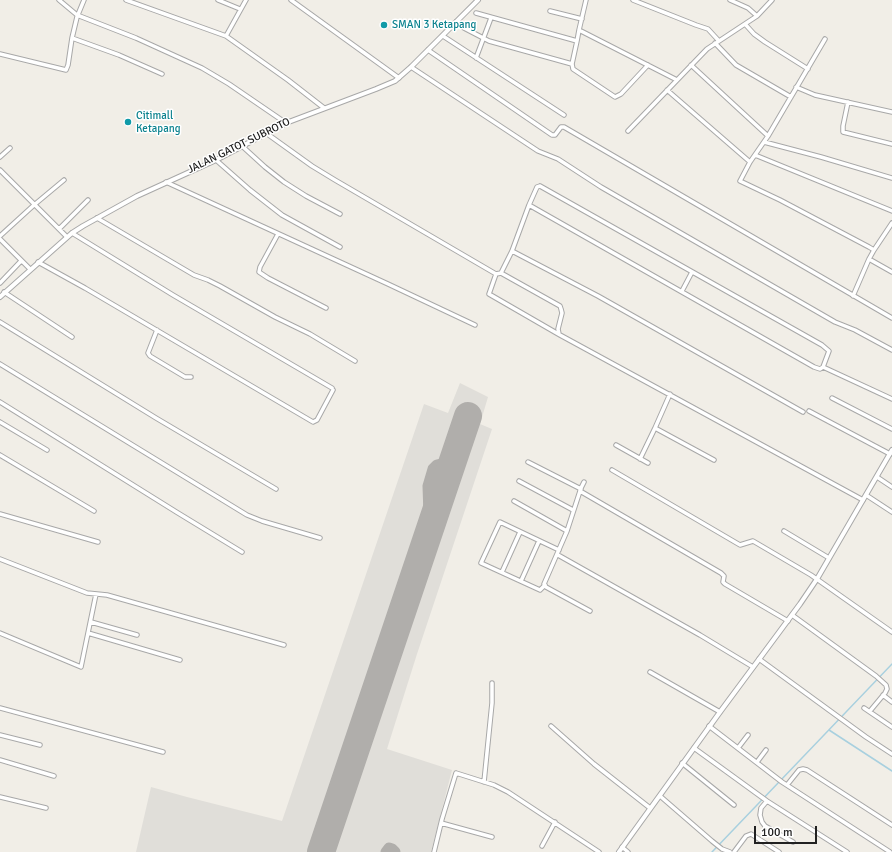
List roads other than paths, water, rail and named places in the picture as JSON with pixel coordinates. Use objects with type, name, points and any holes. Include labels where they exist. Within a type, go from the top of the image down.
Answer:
[{"type":"street","points":[[59,0],[77,15],[136,38],[202,68],[229,84],[286,123]]},
{"type":"street","points":[[0,54],[66,70],[77,15],[84,0]]},
{"type":"street","points":[[126,0],[226,36],[288,80],[324,108]]},
{"type":"street","points":[[218,0],[240,9]]},
{"type":"street","points":[[226,36],[246,0]]},
{"type":"street","points":[[291,0],[399,78]]},
{"type":"street","name":"JALAN GATOT SUBROTO","points":[[0,297],[67,237],[97,218],[165,182],[216,160],[286,123],[376,89],[399,78],[478,0]]},
{"type":"street","points":[[586,0],[572,64],[574,70],[615,97],[621,94],[648,65]]},
{"type":"street","points":[[633,0],[708,29],[736,65],[790,97]]},
{"type":"street","points":[[730,0],[748,8],[757,16]]},
{"type":"street","points":[[628,131],[692,65],[717,42],[757,16],[772,0]]},
{"type":"street","points":[[467,11],[577,41]]},
{"type":"street","points":[[550,11],[582,19]]},
{"type":"street","points":[[476,58],[491,18]]},
{"type":"street","points":[[456,22],[483,40],[572,64]]},
{"type":"street","points":[[745,24],[754,34],[765,42],[808,69]]},
{"type":"street","points":[[579,30],[677,80]]},
{"type":"street","points":[[443,36],[564,115]]},
{"type":"street","points":[[72,38],[119,55],[162,74]]},
{"type":"street","points":[[825,39],[740,181],[780,200],[874,250]]},
{"type":"street","points":[[428,50],[552,135],[555,135],[561,127],[564,127],[892,318]]},
{"type":"street","points":[[692,65],[768,136]]},
{"type":"street","points":[[411,67],[538,151],[558,159],[601,187],[835,322],[855,330],[892,350]]},
{"type":"street","points":[[796,87],[815,95],[892,112]]},
{"type":"street","points":[[667,90],[750,162]]},
{"type":"street","points":[[848,102],[843,132],[892,144]]},
{"type":"street","points":[[266,133],[312,166],[496,274],[501,273],[560,306],[562,311],[558,331],[560,335]]},
{"type":"street","points":[[764,142],[892,178]]},
{"type":"street","points":[[242,146],[284,182],[306,196],[340,214]]},
{"type":"street","points":[[0,157],[10,148]]},
{"type":"street","points":[[755,155],[892,211]]},
{"type":"street","points":[[216,160],[250,190],[282,215],[340,247]]},
{"type":"street","points":[[0,170],[67,237]]},
{"type":"street","points":[[0,236],[64,180]]},
{"type":"street","points":[[165,182],[475,325]]},
{"type":"street","points":[[501,273],[512,251],[529,204],[537,187],[542,187],[827,348],[829,353],[823,367]]},
{"type":"street","points":[[59,229],[88,200]]},
{"type":"street","points":[[529,204],[814,367],[823,367],[892,399]]},
{"type":"street","points":[[97,218],[148,250],[194,276],[220,286],[275,317],[310,334],[355,361]]},
{"type":"street","points":[[853,296],[869,259],[892,223]]},
{"type":"street","points":[[38,262],[313,422],[317,420],[333,389],[173,295],[72,233]]},
{"type":"street","points":[[278,234],[260,267],[259,272],[326,308]]},
{"type":"street","points":[[0,239],[30,269]]},
{"type":"street","points":[[512,251],[598,296],[803,412]]},
{"type":"street","points":[[869,259],[892,272]]},
{"type":"street","points":[[0,283],[22,261]]},
{"type":"street","points":[[682,291],[692,272]]},
{"type":"street","points":[[496,274],[489,294],[560,335],[863,500]]},
{"type":"street","points":[[4,292],[72,337]]},
{"type":"street","points":[[0,322],[169,426],[276,489]]},
{"type":"street","points":[[157,330],[149,355],[185,377],[191,377]]},
{"type":"street","points":[[0,364],[247,515],[262,521],[320,538]]},
{"type":"street","points":[[640,459],[670,394]]},
{"type":"street","points":[[832,398],[892,429]]},
{"type":"street","points":[[0,402],[242,552]]},
{"type":"street","points":[[619,852],[682,763],[758,659],[788,621],[817,579],[891,452],[809,411]]},
{"type":"street","points":[[0,422],[47,450]]},
{"type":"street","points":[[655,428],[714,460]]},
{"type":"street","points":[[616,445],[648,463]]},
{"type":"street","points":[[0,456],[94,511]]},
{"type":"street","points":[[528,462],[580,490],[721,574],[724,576],[723,582],[725,584],[788,621]]},
{"type":"street","points":[[612,470],[740,545],[753,541],[817,579],[892,632]]},
{"type":"street","points":[[877,477],[892,487]]},
{"type":"street","points":[[519,481],[573,510]]},
{"type":"street","points":[[559,550],[500,522],[481,563],[540,590],[545,585],[545,579],[558,555],[584,482]]},
{"type":"street","points":[[866,495],[892,512]]},
{"type":"street","points":[[514,501],[567,531]]},
{"type":"street","points":[[0,514],[98,542]]},
{"type":"street","points":[[784,531],[829,558]]},
{"type":"street","points":[[502,572],[520,532]]},
{"type":"street","points":[[520,581],[539,541]]},
{"type":"street","points":[[558,555],[753,667]]},
{"type":"street","points":[[0,559],[90,593],[107,596],[284,645]]},
{"type":"street","points":[[545,585],[590,611]]},
{"type":"street","points":[[0,633],[82,667],[96,594]]},
{"type":"street","points":[[792,615],[876,676],[887,687],[883,695],[870,711]]},
{"type":"street","points":[[91,622],[138,635]]},
{"type":"street","points":[[88,633],[180,660]]},
{"type":"street","points":[[758,659],[892,754]]},
{"type":"street","points":[[650,672],[720,712]]},
{"type":"street","points":[[484,782],[492,703],[492,683]]},
{"type":"street","points":[[883,695],[892,702]]},
{"type":"street","points":[[0,708],[163,752]]},
{"type":"street","points":[[864,708],[892,727]]},
{"type":"street","points":[[551,726],[594,764],[650,808]]},
{"type":"street","points":[[709,726],[782,782],[890,852]]},
{"type":"street","points":[[0,735],[40,746]]},
{"type":"street","points":[[738,748],[748,735]]},
{"type":"street","points":[[694,748],[761,797],[847,852]]},
{"type":"street","points":[[757,762],[766,750]]},
{"type":"street","points":[[0,760],[54,776]]},
{"type":"street","points":[[682,763],[734,806]]},
{"type":"street","points":[[787,785],[799,770],[803,768],[892,825]]},
{"type":"street","points":[[434,852],[456,774],[484,782],[508,792],[599,852]]},
{"type":"street","points":[[660,796],[712,841],[722,849],[730,852]]},
{"type":"street","points":[[0,797],[46,808]]},
{"type":"street","points":[[767,801],[761,808],[760,815],[762,822],[793,842]]},
{"type":"street","points":[[542,846],[555,822]]},
{"type":"street","points":[[441,823],[492,838]]},
{"type":"street","points":[[734,852],[746,836],[750,834],[780,852]]},
{"type":"street","points":[[622,847],[628,852]]},
{"type":"waterway","points":[[712,852],[892,664]]},
{"type":"waterway","points":[[829,730],[892,771]]},
{"type":"place","name":"SMAN 3 Ketapang","points":[[384,25]]},
{"type":"place","name":"Citimall Ketapang","points":[[128,122]]}]
